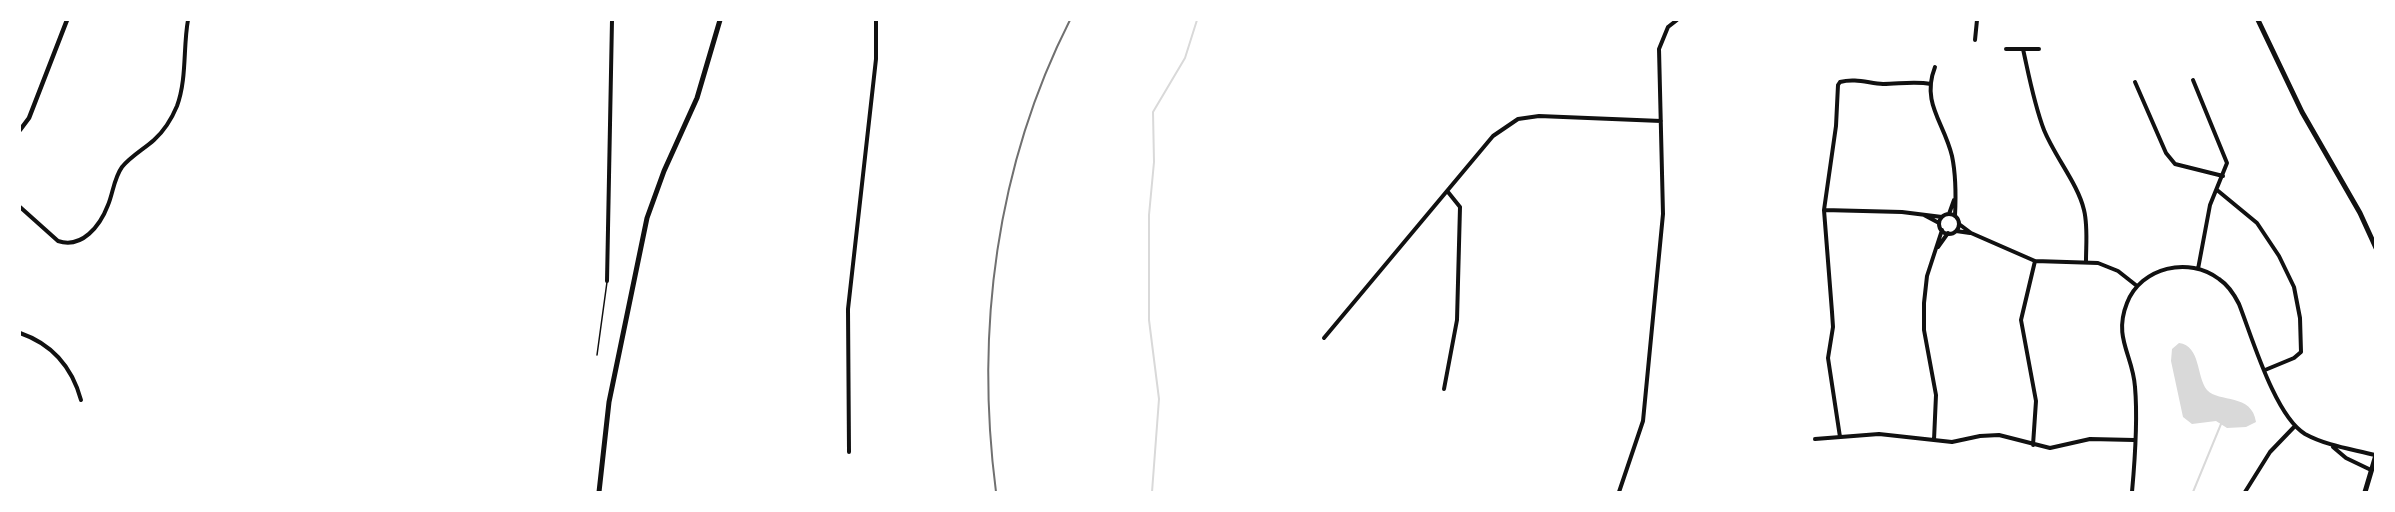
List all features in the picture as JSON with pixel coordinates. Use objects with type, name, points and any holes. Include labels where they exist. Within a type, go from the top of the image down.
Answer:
[{"type":"main road","points":[[599,492],[609,402],[647,218],[664,171],[697,98],[720,20]]},
{"type":"main road","points":[[2258,20],[2302,112],[2360,213],[2376,248]]},
{"type":"main road","points":[[2365,492],[2375,455]]},
{"type":"street","points":[[20,130],[29,118],[67,20]]},
{"type":"street","points":[[20,207],[58,241],[65,243],[84,238],[93,230],[108,206],[122,167],[155,139],[169,122],[177,106],[188,20]]},
{"type":"street","points":[[607,281],[612,20]]},
{"type":"street","points":[[849,452],[848,309],[876,59],[876,20]]},
{"type":"street","points":[[1619,492],[1643,421],[1663,214],[1659,49],[1668,27],[1677,20]]},
{"type":"street","points":[[1976,40],[1977,20]]},
{"type":"street","points":[[2006,49],[2039,49]]},
{"type":"street","points":[[2024,49],[2033,93],[2044,129],[2056,157],[2082,201],[2085,212],[2086,261]]},
{"type":"street","points":[[1935,67],[1931,84],[1932,107],[1952,156],[1955,216],[1959,224],[1971,233],[2035,261],[2086,261],[2108,266],[2137,286]]},
{"type":"street","points":[[1840,437],[1828,358],[1832,312],[1824,210],[1836,126],[1837,90],[1840,82],[1853,80],[1882,84],[1912,82],[1931,84]]},
{"type":"street","points":[[2193,80],[2227,163],[2210,205],[2198,269]]},
{"type":"street","points":[[2135,82],[2166,153],[2175,165],[2223,176]]},
{"type":"street","points":[[1324,338],[1493,136],[1518,118],[1539,116],[1661,121]]},
{"type":"street","points":[[2217,190],[2257,223],[2279,256],[2294,287],[2300,318],[2301,352],[2294,358],[2265,370]]},
{"type":"street","points":[[1444,388],[1457,320],[1460,207],[1448,192]]},
{"type":"street","points":[[1949,214],[1954,197]]},
{"type":"street","points":[[1824,210],[1955,216]]},
{"type":"street","points":[[1924,215],[1940,223]]},
{"type":"street","points":[[1934,440],[1936,395],[1923,315],[1926,282],[1942,230],[1940,223],[1942,217]]},
{"type":"street","points":[[1956,231],[1959,224]]},
{"type":"street","points":[[1942,230],[1948,233],[1956,231],[1971,233]]},
{"type":"street","points":[[1936,250],[1948,233]]},
{"type":"street","points":[[2033,446],[2036,401],[2021,320],[2035,261]]},
{"type":"street","points":[[2132,492],[2135,386],[2123,343],[2121,321],[2127,302],[2137,286],[2151,275],[2164,269],[2178,267],[2198,269],[2220,280],[2231,291],[2239,304],[2280,407],[2295,426],[2306,434],[2333,446],[2375,455]]},
{"type":"street","points":[[20,333],[44,344],[56,354],[68,368],[81,400]]},
{"type":"street","points":[[2245,492],[2270,452],[2295,426]]},
{"type":"street","points":[[1815,439],[1879,434],[1952,442],[1980,436],[1999,435],[2009,436],[2033,446],[2050,448],[2090,439],[2134,440]]},
{"type":"street","points":[[2333,446],[2346,459],[2371,470]]},
{"type":"lane","points":[[597,355],[607,281]]},
{"type":"shaded area","points":[[2179,343],[2186,345],[2195,355],[2207,390],[2212,394],[2242,403],[2253,413],[2256,422],[2246,427],[2227,428],[2216,421],[2192,424],[2183,417],[2171,361],[2172,349]]},
{"type":"waterway","points":[[1152,492],[1159,399],[1149,320],[1149,215],[1154,162],[1153,112],[1185,58],[1197,20]]},
{"type":"waterway","points":[[2193,492],[2221,424]]},
{"type":"railway","points":[[996,492],[990,431],[988,371],[997,250],[1024,133],[1045,76],[1070,20]]}]
